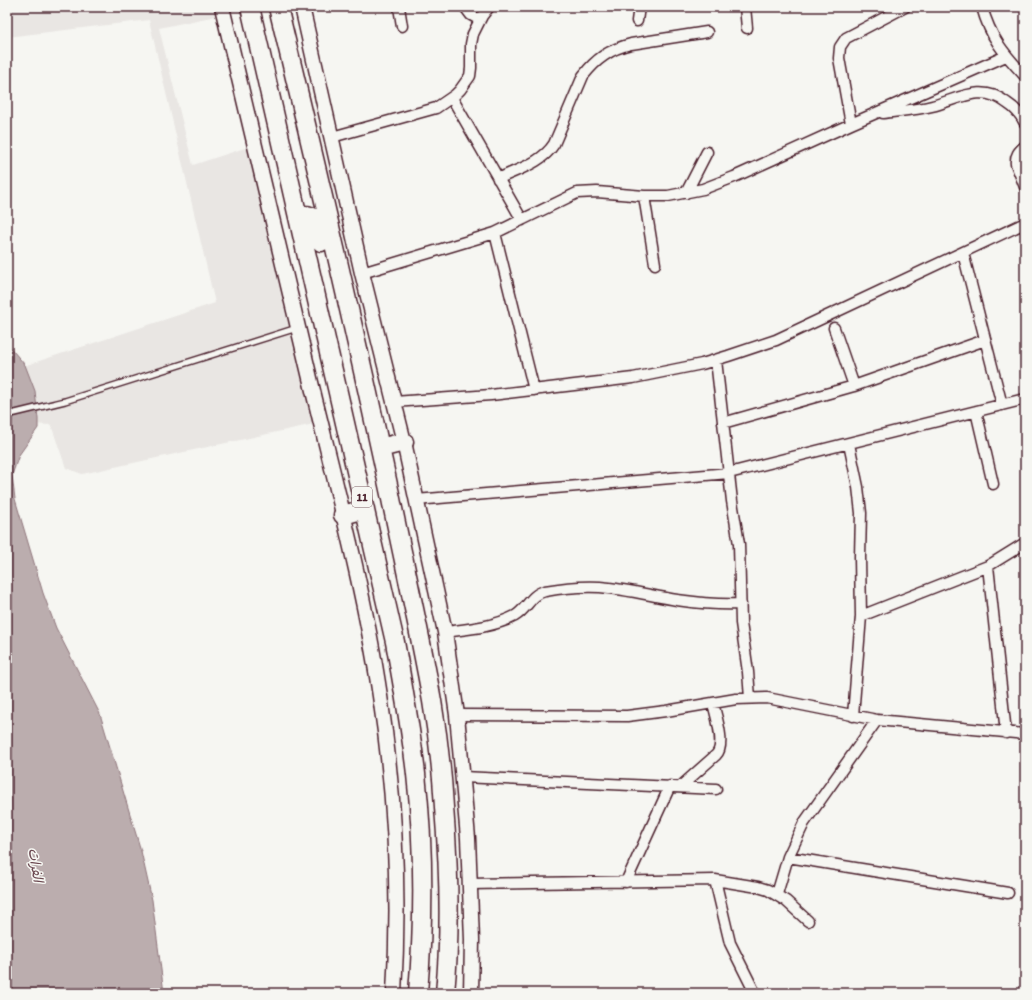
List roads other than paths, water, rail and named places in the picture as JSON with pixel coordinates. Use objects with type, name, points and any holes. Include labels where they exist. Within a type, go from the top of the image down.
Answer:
[{"type":"highway","name":"11","points":[[250,7],[258,36],[395,642],[407,708],[416,775],[422,842],[423,909],[418,993]]},
{"type":"highway","name":"11","points":[[278,7],[380,448],[422,644],[433,704],[442,772],[447,841],[449,910],[445,993]]},
{"type":"highway","points":[[258,36],[275,72],[298,168],[301,172],[306,174],[317,171]]},
{"type":"highway","points":[[298,216],[305,214],[310,215],[316,222],[346,352],[370,405]]},
{"type":"highway","points":[[380,448],[404,442]]},
{"type":"highway","points":[[343,515],[365,510]]},
{"type":"main road","points":[[222,7],[343,515],[371,642],[380,696],[393,804],[396,858],[394,993]]},
{"type":"main road","points":[[302,7],[362,273],[404,442],[445,632],[457,715],[463,777],[472,940],[470,993]]},
{"type":"street","points":[[399,7],[402,26]]},
{"type":"street","points":[[465,7],[470,15],[480,20]]},
{"type":"street","points":[[332,137],[436,108],[452,98],[470,76],[472,68],[471,44],[473,34],[489,7]]},
{"type":"street","points":[[637,21],[639,7]]},
{"type":"street","points":[[745,7],[747,28]]},
{"type":"street","points":[[851,124],[840,58],[840,47],[846,38],[905,7]]},
{"type":"street","points":[[982,7],[989,27],[1006,56],[1025,76]]},
{"type":"street","points":[[498,178],[542,158],[551,150],[583,76],[598,58],[625,45],[707,32]]},
{"type":"street","points":[[362,273],[495,233],[571,196],[584,192],[668,196],[686,194],[703,189],[734,177],[1006,56]]},
{"type":"street","points":[[871,115],[922,108],[984,92],[991,93],[1005,101],[1018,112],[1025,123]]},
{"type":"street","points":[[452,98],[522,220]]},
{"type":"street","points":[[1025,146],[1018,152],[1015,160],[1025,187]]},
{"type":"street","points":[[686,194],[708,152]]},
{"type":"street","points":[[644,196],[655,264]]},
{"type":"street","points":[[394,402],[492,395],[580,383],[633,378],[716,360],[776,340],[1025,223]]},
{"type":"street","points":[[495,233],[534,390]]},
{"type":"street","points":[[963,253],[1002,406]]},
{"type":"street","points":[[834,328],[854,386]]},
{"type":"street","points":[[723,423],[854,386],[986,340]]},
{"type":"street","points":[[716,360],[729,473],[740,544],[741,623],[750,698]]},
{"type":"street","points":[[416,500],[729,473],[976,411],[1002,406],[1025,399]]},
{"type":"street","points":[[976,411],[993,484]]},
{"type":"street","points":[[849,444],[854,465],[861,513],[861,616],[854,716]]},
{"type":"street","points":[[861,616],[988,566],[1025,543]]},
{"type":"street","points":[[988,566],[1006,733]]},
{"type":"street","points":[[445,632],[477,628],[507,620],[523,610],[536,595],[544,592],[570,589],[599,587],[701,603],[723,605],[741,604]]},
{"type":"street","points":[[457,715],[627,716],[750,698],[767,698],[877,720],[1025,734]]},
{"type":"street","points":[[626,882],[675,786],[716,755],[720,749],[720,739],[713,703]]},
{"type":"street","points":[[777,894],[788,857],[804,823],[877,720]]},
{"type":"street","points":[[463,777],[716,789]]},
{"type":"street","points":[[788,857],[1008,893]]},
{"type":"street","points":[[470,884],[715,880],[758,887],[777,894],[808,921]]},
{"type":"street","points":[[715,880],[730,943],[755,993]]},
{"type":"lane","points":[[7,415],[65,401],[298,328]]},
{"type":"water","name":"الفرات","points":[[7,344],[25,365],[35,391],[38,419],[38,428],[19,455],[12,475],[15,499],[43,593],[56,628],[100,714],[141,851],[152,900],[164,993],[7,993]]}]
